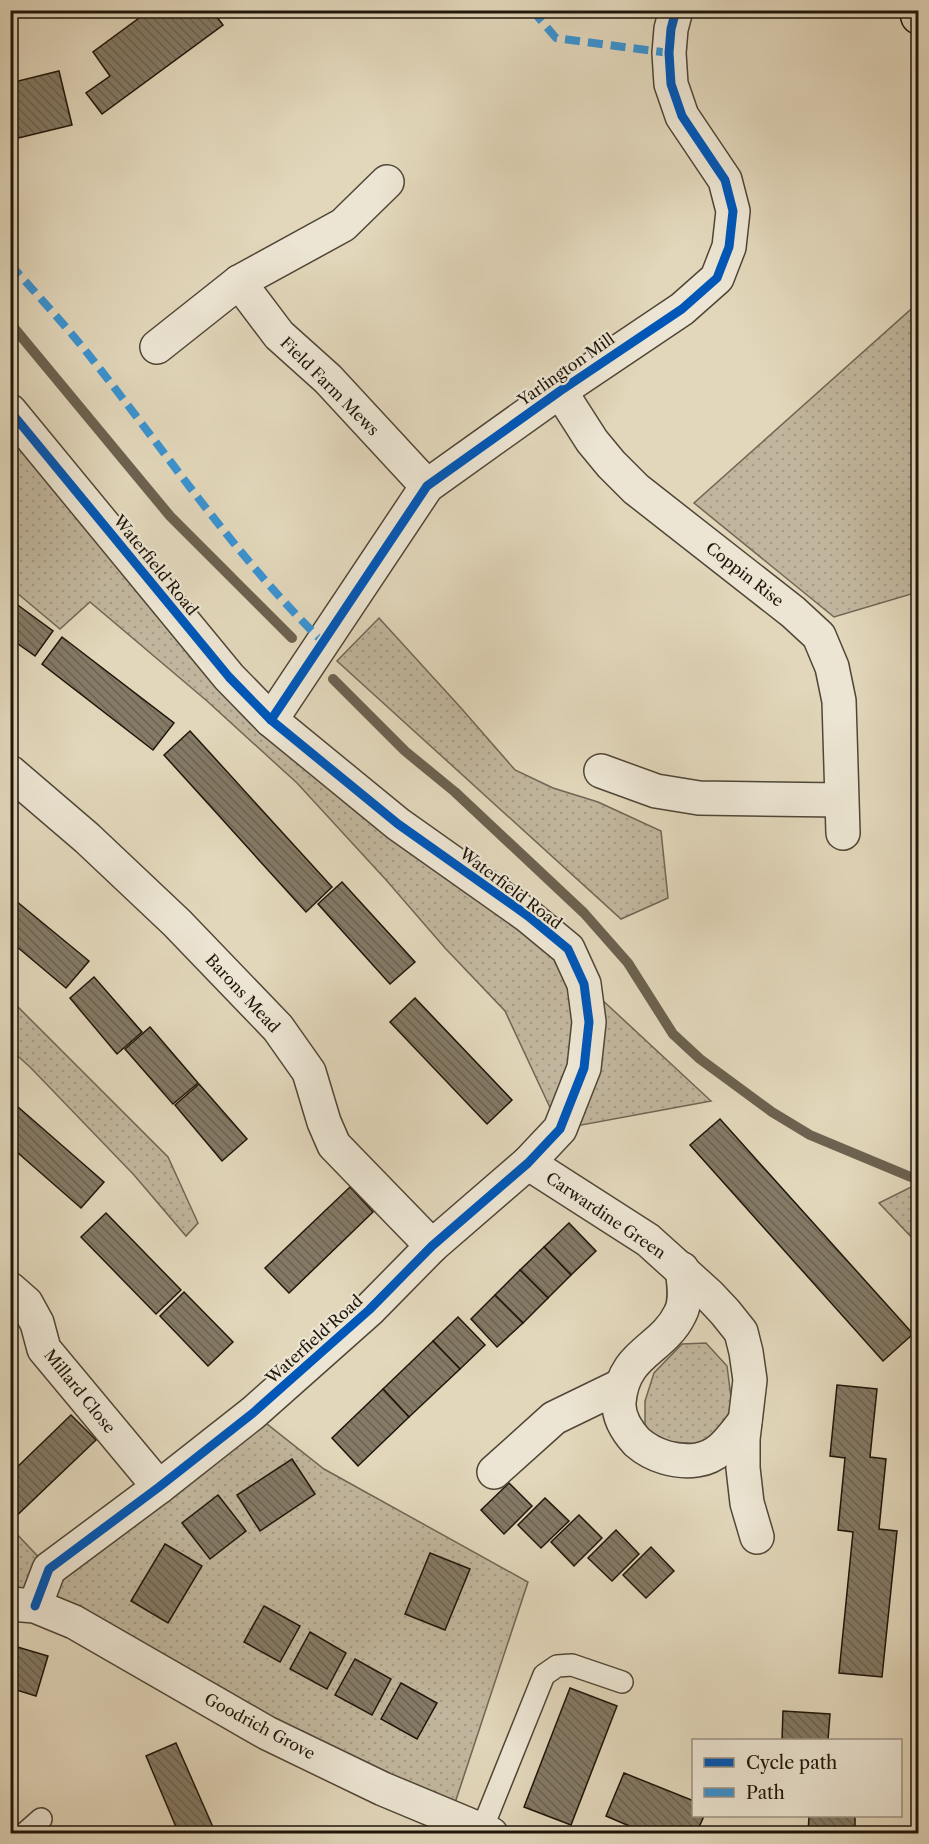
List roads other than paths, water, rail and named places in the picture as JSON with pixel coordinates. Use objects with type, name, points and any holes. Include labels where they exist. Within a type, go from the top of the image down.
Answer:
[{"type":"highway","points":[[916,10],[918,16]]},
{"type":"street","name":"Yarlington Mill","points":[[271,720],[427,486],[560,390],[682,309],[717,278],[729,247],[733,211],[725,180],[682,116],[671,84],[669,53],[671,29],[676,10]]},
{"type":"street","points":[[157,347],[239,282],[343,225],[387,182]]},
{"type":"street","name":"Field Farm Mews","points":[[239,282],[279,335],[328,379],[427,486]]},
{"type":"street","name":"Coppin Rise","points":[[560,390],[592,441],[636,489],[793,612],[819,636],[832,668],[839,701],[843,833]]},
{"type":"street","name":"Waterfield Road","points":[[10,411],[229,677],[271,720],[398,824],[528,916],[568,949],[585,984],[589,1022],[584,1068],[560,1130],[528,1163],[432,1246],[369,1310],[253,1413],[49,1569],[23,1605]]},
{"type":"street","points":[[601,771],[656,791],[699,798],[841,800]]},
{"type":"street","name":"Barons Mead","points":[[10,772],[87,838],[169,915],[278,1028],[309,1072],[324,1122],[334,1144],[432,1246]]},
{"type":"street","name":"Carwardine Green","points":[[528,1163],[648,1240],[682,1269],[725,1312],[741,1332],[750,1380],[743,1468],[747,1503],[758,1537]]},
{"type":"street","name":"Carwardine Green","points":[[620,1386],[629,1368],[668,1331],[681,1313],[685,1291],[682,1269]]},
{"type":"street","name":"Millard Close","points":[[10,1289],[26,1303],[37,1323],[44,1349],[159,1487]]},
{"type":"street","points":[[494,1472],[554,1418],[620,1386],[619,1407],[626,1431],[645,1449],[672,1461],[698,1460],[721,1452],[745,1421]]},
{"type":"street","name":"Goodrich Grove","points":[[23,1605],[74,1622],[267,1733],[383,1790],[486,1831]]},
{"type":"lane","points":[[486,1831],[544,1674],[557,1666],[572,1665],[622,1682]]},
{"type":"lane","points":[[24,1833],[41,1819]]},
{"type":"waterway","points":[[10,323],[170,516],[292,638]]},
{"type":"waterway","points":[[333,679],[405,751],[455,792],[584,913],[628,963],[673,1034],[700,1059],[772,1112],[810,1135],[918,1180]]}]
